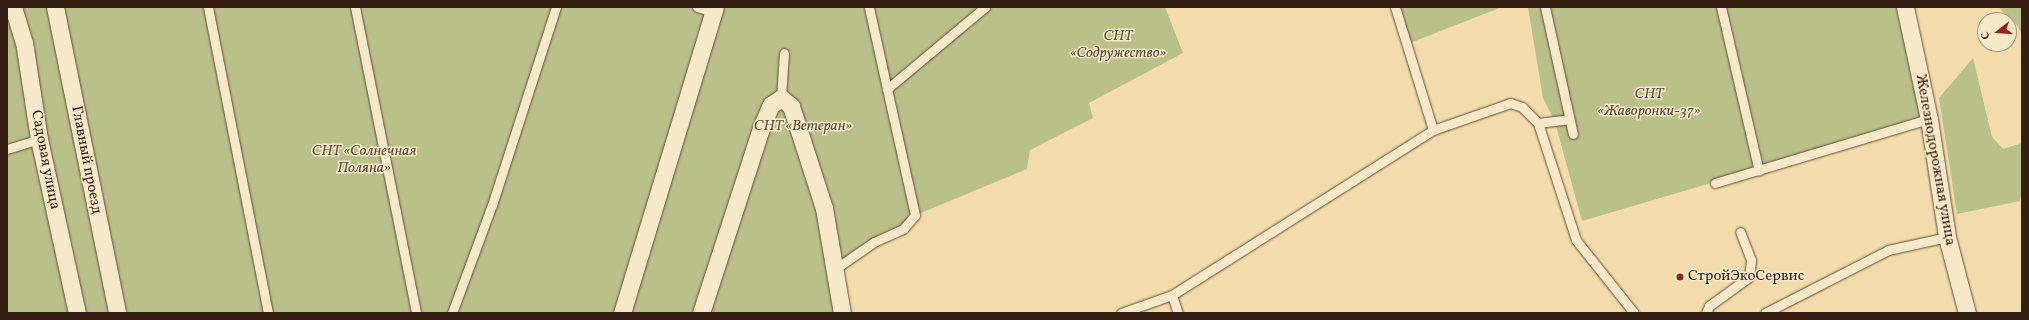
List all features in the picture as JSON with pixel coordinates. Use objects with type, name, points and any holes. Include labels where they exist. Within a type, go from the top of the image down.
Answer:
[{"type":"street","name":"Садовая улица","points":[[13,7],[24,42],[39,139],[76,313]]},
{"type":"street","name":"Главный проезд","points":[[55,7],[117,313]]},
{"type":"street","name":"Железнодорожная улица","points":[[1905,7],[1929,118],[1947,236],[1967,313]]},
{"type":"street","points":[[622,313],[708,9]]},
{"type":"street","points":[[701,313],[761,128],[771,105],[786,102],[824,208],[842,313]]},
{"type":"lane","points":[[208,7],[268,313]]},
{"type":"lane","points":[[355,7],[416,313]]},
{"type":"lane","points":[[452,313],[492,205],[556,7]]},
{"type":"lane","points":[[835,269],[874,242],[903,229],[915,215],[869,7]]},
{"type":"lane","points":[[887,90],[985,7]]},
{"type":"lane","points":[[1395,7],[1433,130]]},
{"type":"lane","points":[[1545,7],[1573,134]]},
{"type":"lane","points":[[1721,7],[1759,171]]},
{"type":"lane","points":[[784,53],[786,102]]},
{"type":"lane","points":[[1121,313],[1172,295],[1433,130],[1502,104],[1522,107],[1538,123],[1576,240],[1634,313]]},
{"type":"lane","points":[[1715,183],[1759,171],[1929,118]]},
{"type":"lane","points":[[1538,123],[1570,119]]},
{"type":"lane","points":[[7,149],[39,139]]},
{"type":"lane","points":[[1706,313],[1709,306],[1749,277],[1751,260],[1740,232]]},
{"type":"lane","points":[[1765,313],[1888,250],[1947,236]]},
{"type":"lane","points":[[1172,295],[1178,313]]},
{"type":"green space","name":"СНТ «Солнечная Поляна»","points":[[7,7],[1165,7],[1183,53],[1089,103],[1093,118],[1030,150],[1027,169],[916,215],[912,222],[835,268],[842,313],[7,313]]},
{"type":"green space","points":[[1395,7],[1502,7],[1405,45]]},
{"type":"green space","name":"СНТ «Жаворонки-37»","points":[[1528,7],[1905,7],[1929,119],[1582,221],[1555,122],[1543,98]]},
{"type":"green space","points":[[1998,7],[2022,7],[2022,35],[2017,25],[2017,12],[2003,12]]},
{"type":"green space","points":[[1973,58],[1992,137],[2003,149],[2022,143],[2022,191],[2020,201],[1957,214],[1939,98]]},
{"type":"place","name":"СтройЭкоСервис","points":[[1680,277]]},
{"type":"park label","name":"СНТ «Содружество»","points":[[1118,44]]},
{"type":"park label","name":"СНТ «Ветеран»","points":[[803,127]]}]
